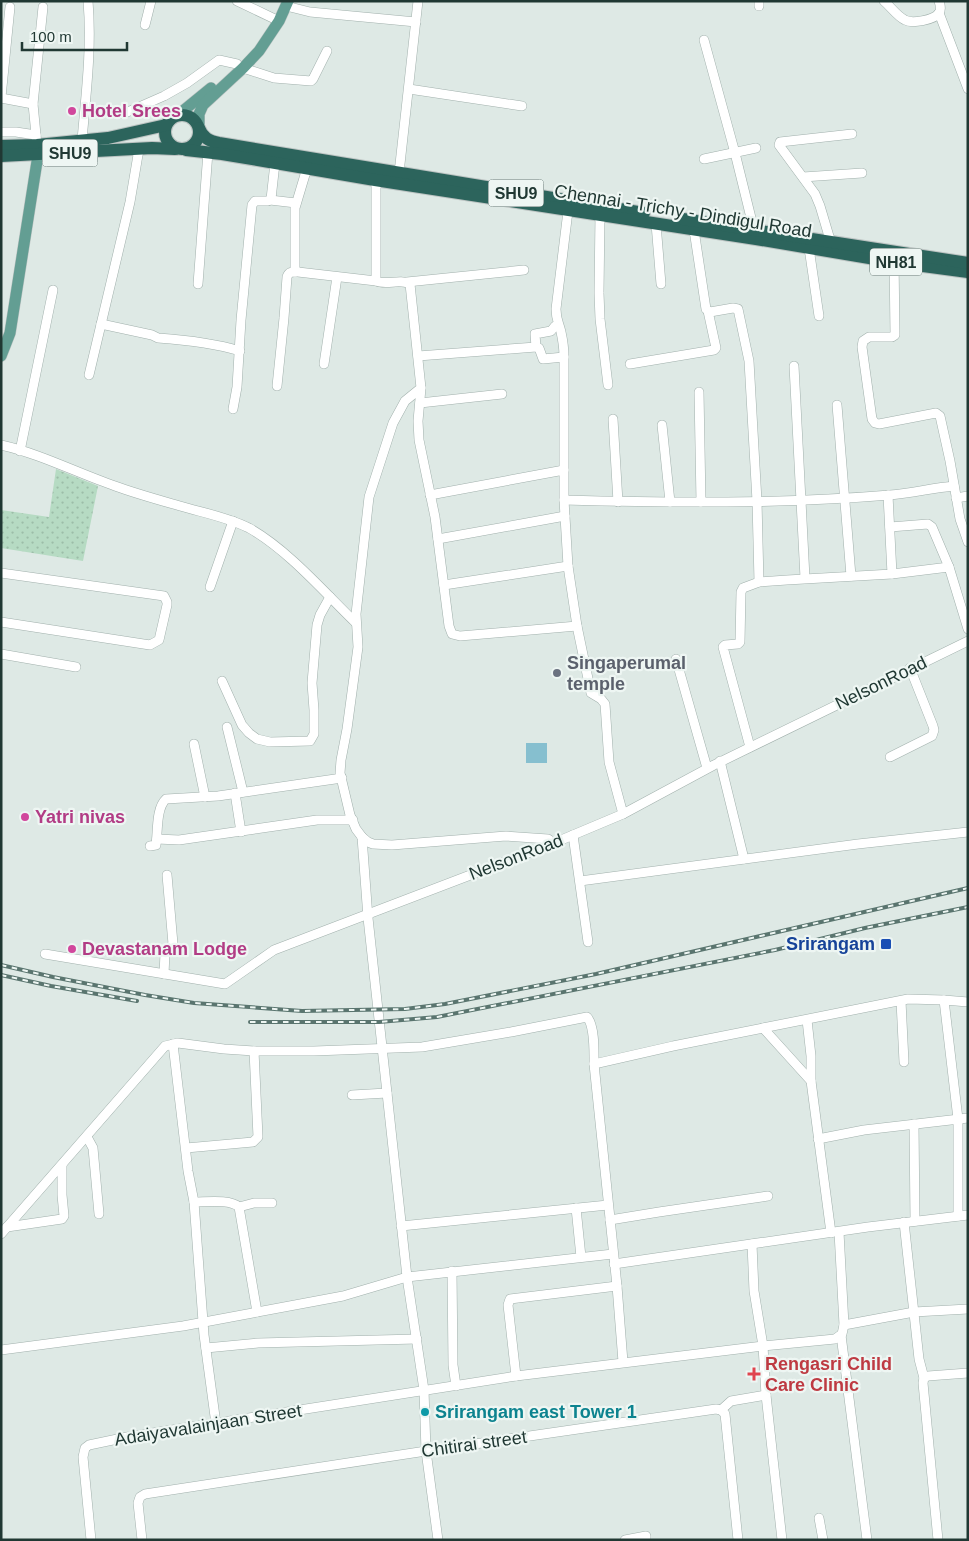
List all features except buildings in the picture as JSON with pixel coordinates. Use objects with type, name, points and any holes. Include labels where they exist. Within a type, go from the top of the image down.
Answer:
[{"type":"highway","name":"Chennai - Trichy - Dindigul Road","points":[[1,156],[37,145],[108,138],[166,126],[173,117],[189,116],[197,123],[205,137],[219,143],[568,211],[694,230],[755,234]]},
{"type":"highway","points":[[166,126],[165,136],[171,146],[181,149]]},
{"type":"highway","name":"SHU9","points":[[181,149],[195,144],[200,134],[199,128]]},
{"type":"highway","name":"Chennai - Trichy - Dindigul Road","points":[[1,146],[37,145],[181,149],[306,168],[376,175],[399,174],[613,208],[894,257],[968,272]]},
{"type":"highway","name":"Chennai - Trichy - Dindigul Road","points":[[894,257],[968,263]]},
{"type":"main road","name":"SHU9","points":[[199,128],[199,114],[203,105],[240,66],[277,20],[286,3]]},
{"type":"main road","name":"SHU9","points":[[178,116],[240,66]]},
{"type":"main road","points":[[1,356],[10,333],[37,145]]},
{"type":"street","points":[[82,140],[90,22],[88,1]]},
{"type":"street","points":[[145,25],[150,1]]},
{"type":"street","points":[[237,1],[277,20]]},
{"type":"street","points":[[399,174],[418,1]]},
{"type":"street","points":[[884,1],[903,19],[912,22],[934,17],[941,9],[939,1]]},
{"type":"street","points":[[286,3],[310,12],[416,22]]},
{"type":"street","points":[[10,7],[1,98],[33,104]]},
{"type":"street","points":[[37,145],[33,104],[43,7]]},
{"type":"street","points":[[939,13],[968,89]]},
{"type":"street","points":[[704,40],[755,234]]},
{"type":"street","points":[[123,114],[164,96],[219,60],[277,78],[311,81],[327,51]]},
{"type":"street","points":[[409,89],[522,106]]},
{"type":"street","points":[[1,132],[16,132],[37,145]]},
{"type":"street","points":[[820,316],[818,200],[779,146],[779,142],[852,134]]},
{"type":"street","points":[[704,159],[756,148]]},
{"type":"street","points":[[89,375],[130,202],[139,149]]},
{"type":"street","points":[[198,284],[208,152]]},
{"type":"street","points":[[270,200],[275,163]]},
{"type":"street","points":[[295,272],[294,208],[306,168]]},
{"type":"street","points":[[803,177],[862,173]]},
{"type":"street","points":[[376,175],[376,281]]},
{"type":"street","points":[[233,409],[237,387],[241,320],[253,204],[256,201],[270,200],[296,203]]},
{"type":"street","points":[[568,211],[556,309],[558,326],[564,341],[564,500],[568,566],[591,694],[601,699],[605,704],[609,762],[623,814]]},
{"type":"street","points":[[600,215],[599,302],[608,385]]},
{"type":"street","points":[[656,224],[661,284]]},
{"type":"street","points":[[630,364],[716,348],[708,311],[705,307],[694,230]]},
{"type":"street","points":[[894,257],[895,335],[892,337],[869,337],[863,341],[862,347],[872,419],[875,423],[879,424],[938,414],[942,420],[960,519],[968,542]]},
{"type":"street","points":[[277,386],[287,276],[290,272],[382,283],[524,270]]},
{"type":"street","points":[[324,364],[337,277]]},
{"type":"street","points":[[407,282],[410,286],[421,388],[418,421],[419,440],[438,539],[450,632],[460,636],[578,626]]},
{"type":"street","points":[[20,451],[53,290]]},
{"type":"street","points":[[708,311],[735,308],[739,310],[749,361],[757,501],[759,582]]},
{"type":"street","points":[[101,324],[158,338],[201,343],[240,351]]},
{"type":"street","points":[[558,326],[555,326],[551,331],[534,334],[536,347],[539,348],[543,359],[564,357]]},
{"type":"street","points":[[418,356],[536,347]]},
{"type":"street","points":[[794,366],[805,578]]},
{"type":"street","points":[[421,388],[405,401],[393,422],[369,497],[356,623],[358,648],[340,770],[352,820],[362,837],[373,844],[409,844],[506,836],[554,842]]},
{"type":"street","points":[[699,392],[701,502]]},
{"type":"street","points":[[420,403],[502,394]]},
{"type":"street","points":[[837,405],[843,497],[851,576]]},
{"type":"street","points":[[613,419],[618,502]]},
{"type":"street","points":[[662,425],[670,502]]},
{"type":"street","points":[[1,445],[55,462],[114,486],[233,521],[249,529],[272,544],[310,577],[356,623]]},
{"type":"street","points":[[430,495],[564,470]]},
{"type":"street","points":[[564,500],[701,502],[800,500],[888,495],[954,486]]},
{"type":"street","points":[[888,495],[892,574]]},
{"type":"street","points":[[956,498],[968,496]]},
{"type":"street","points":[[438,539],[565,516]]},
{"type":"street","points":[[210,587],[233,521]]},
{"type":"street","points":[[890,527],[931,525],[948,568],[968,629]]},
{"type":"street","points":[[444,585],[568,566]]},
{"type":"street","points":[[750,747],[723,647],[724,645],[738,644],[740,642],[741,592],[743,588],[759,582],[892,574],[948,568]]},
{"type":"street","points":[[1,573],[164,596],[167,602],[159,640],[150,645],[1,622]]},
{"type":"street","points":[[222,681],[242,725],[257,739],[270,742],[310,741],[314,734],[312,683],[317,626],[320,615],[330,597]]},
{"type":"street","name":"NelsonRoad","points":[[45,954],[225,984],[274,950],[623,814],[720,761],[968,641]]},
{"type":"street","points":[[1,654],[76,667]]},
{"type":"street","points":[[676,658],[707,768]]},
{"type":"street","points":[[890,757],[932,736],[933,733],[933,726],[910,668]]},
{"type":"street","points":[[227,727],[239,793],[241,832]]},
{"type":"street","points":[[194,744],[205,796]]},
{"type":"street","points":[[720,761],[744,859]]},
{"type":"street","points":[[150,846],[156,845],[159,812],[162,803],[166,799],[239,793],[342,778]]},
{"type":"street","points":[[157,839],[179,840],[317,820],[352,820]]},
{"type":"street","points":[[580,881],[968,832]]},
{"type":"street","points":[[573,835],[588,942]]},
{"type":"street","points":[[362,837],[367,914],[407,1277],[424,1390],[426,1451],[438,1540]]},
{"type":"street","points":[[164,974],[165,953],[173,944],[167,876]]},
{"type":"street","points":[[594,1064],[673,1046],[908,999],[968,1002]]},
{"type":"street","points":[[944,1000],[963,1119],[958,1216]]},
{"type":"street","points":[[901,1001],[904,1062]]},
{"type":"street","points":[[4,1231],[165,1046],[178,1043],[254,1051],[422,1047],[587,1017],[592,1028],[623,1362]]},
{"type":"street","points":[[807,1020],[811,1056],[811,1081],[818,1139],[835,1232],[844,1325],[841,1335],[867,1540]]},
{"type":"street","points":[[763,1028],[811,1081]]},
{"type":"street","points":[[173,1044],[194,1202],[203,1322],[216,1424]]},
{"type":"street","points":[[186,1148],[253,1142],[257,1139],[259,1134],[254,1051]]},
{"type":"street","points":[[352,1095],[387,1092]]},
{"type":"street","points":[[818,1139],[864,1130],[963,1119]]},
{"type":"street","points":[[914,1124],[915,1221]]},
{"type":"street","points":[[87,1137],[93,1148],[100,1214]]},
{"type":"street","points":[[4,1231],[64,1216],[62,1165]]},
{"type":"street","points":[[610,1220],[768,1196]]},
{"type":"street","points":[[194,1202],[229,1202],[239,1207],[257,1312]]},
{"type":"street","points":[[239,1207],[254,1203],[272,1203]]},
{"type":"street","points":[[401,1226],[608,1205]]},
{"type":"street","points":[[576,1208],[581,1257]]},
{"type":"street","points":[[614,1264],[904,1222],[968,1215]]},
{"type":"street","points":[[904,1222],[919,1359],[924,1378],[923,1384],[938,1540]]},
{"type":"street","points":[[752,1244],[754,1291],[763,1346],[766,1396],[782,1540]]},
{"type":"street","points":[[1,1350],[70,1342],[203,1322],[343,1296],[407,1277],[613,1254]]},
{"type":"street","points":[[452,1271],[453,1365],[456,1386]]},
{"type":"street","points":[[516,1376],[508,1305],[510,1299],[617,1286]]},
{"type":"street","points":[[844,1325],[914,1312],[968,1310]]},
{"type":"street","name":"Adaiyavalainjaan Street","points":[[91,1540],[83,1456],[86,1447],[89,1445],[127,1437],[516,1376],[623,1362],[835,1339],[841,1335]]},
{"type":"street","points":[[206,1348],[258,1343],[417,1339]]},
{"type":"street","points":[[924,1378],[928,1376],[968,1373]]},
{"type":"street","points":[[738,1540],[724,1414],[721,1410],[731,1401],[766,1396]]},
{"type":"street","name":"Chitirai street","points":[[142,1540],[138,1503],[140,1497],[145,1494],[711,1409],[721,1410]]},
{"type":"street","points":[[820,1518],[823,1540]]},
{"type":"street","points":[[625,1540],[646,1536],[646,1540]]},
{"type":"green space","points":[[56,469],[98,486],[83,561],[1,548],[1,510],[49,517]]},
{"type":"water","points":[[526,743],[547,743],[547,763],[526,763]]},
{"type":"railway","points":[[1,965],[53,977],[194,1003],[302,1011],[405,1009],[445,1004],[596,974],[968,888]]},
{"type":"railway","points":[[250,1022],[379,1022],[437,1017],[775,950],[865,928],[968,907]]},
{"type":"railway","points":[[1,975],[137,1001]]},
{"type":"place","name":"Hotel Srees","points":[[72,111]]},
{"type":"place","name":"Singaperumal temple","points":[[557,673]]},
{"type":"place","name":"Yatri nivas","points":[[25,817]]},
{"type":"place","name":"Srirangam","points":[[886,944]]},
{"type":"place","name":"Devastanam Lodge","points":[[72,949]]},
{"type":"place","name":"Rengasri Child Care Clinic","points":[[754,1374]]},
{"type":"place","name":"Srirangam east Tower 1","points":[[425,1412]]}]
